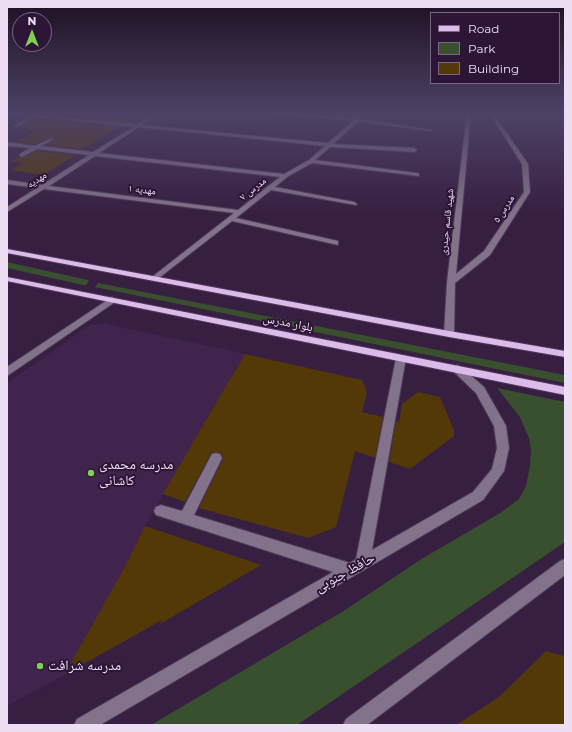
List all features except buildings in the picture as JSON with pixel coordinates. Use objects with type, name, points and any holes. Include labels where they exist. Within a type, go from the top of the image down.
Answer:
[{"type":"main road","name":"بلوار مدرس","points":[[7,250],[449,334],[565,354]]},
{"type":"main road","name":"بلوار مدرس","points":[[7,279],[565,391]]},
{"type":"street","points":[[22,155],[37,147]]},
{"type":"street","points":[[38,147],[285,176]]},
{"type":"street","name":"مهدیه","points":[[7,210],[105,147]]},
{"type":"street","name":"مدرس ۷","points":[[155,279],[285,176],[311,161],[327,147]]},
{"type":"street","points":[[366,147],[414,150]]},
{"type":"street","name":"شهید قاسم حیدری","points":[[449,334],[451,282],[465,147]]},
{"type":"street","name":"مدرس ۵","points":[[451,282],[488,253],[527,192],[525,164],[514,147]]},
{"type":"street","points":[[311,161],[417,175]]},
{"type":"street","name":"مهدیه ۱","points":[[7,182],[239,212]]},
{"type":"street","points":[[270,188],[354,204]]},
{"type":"street","points":[[230,219],[335,243]]},
{"type":"street","points":[[7,372],[112,300]]},
{"type":"street","points":[[161,510],[185,519],[356,567],[385,441],[401,358]]},
{"type":"street","name":"حافظ جنوبی","points":[[83,725],[478,496],[498,470],[503,448],[499,425],[480,390],[457,369]]},
{"type":"street","points":[[185,519],[216,458]]},
{"type":"street","points":[[352,725],[565,566]]},
{"type":"shaded area","name":"مدرسه محمدی کاشانی","points":[[102,323],[245,354],[145,526],[122,572],[71,664],[77,668],[7,706],[7,383],[88,326]]},
{"type":"green space","points":[[7,262],[89,281],[86,285],[83,285],[7,268]]},
{"type":"green space","points":[[98,283],[565,375],[565,383],[95,287]]},
{"type":"green space","points":[[497,388],[565,402],[565,542],[297,725],[151,725],[342,612],[420,560],[500,513],[519,499],[526,486],[530,466],[531,450],[529,438],[520,417]]},
{"type":"place","name":"مدرسه محمدی کاشانی","points":[[91,473]]},
{"type":"place","name":"مدرسه شرافت","points":[[40,666]]}]
